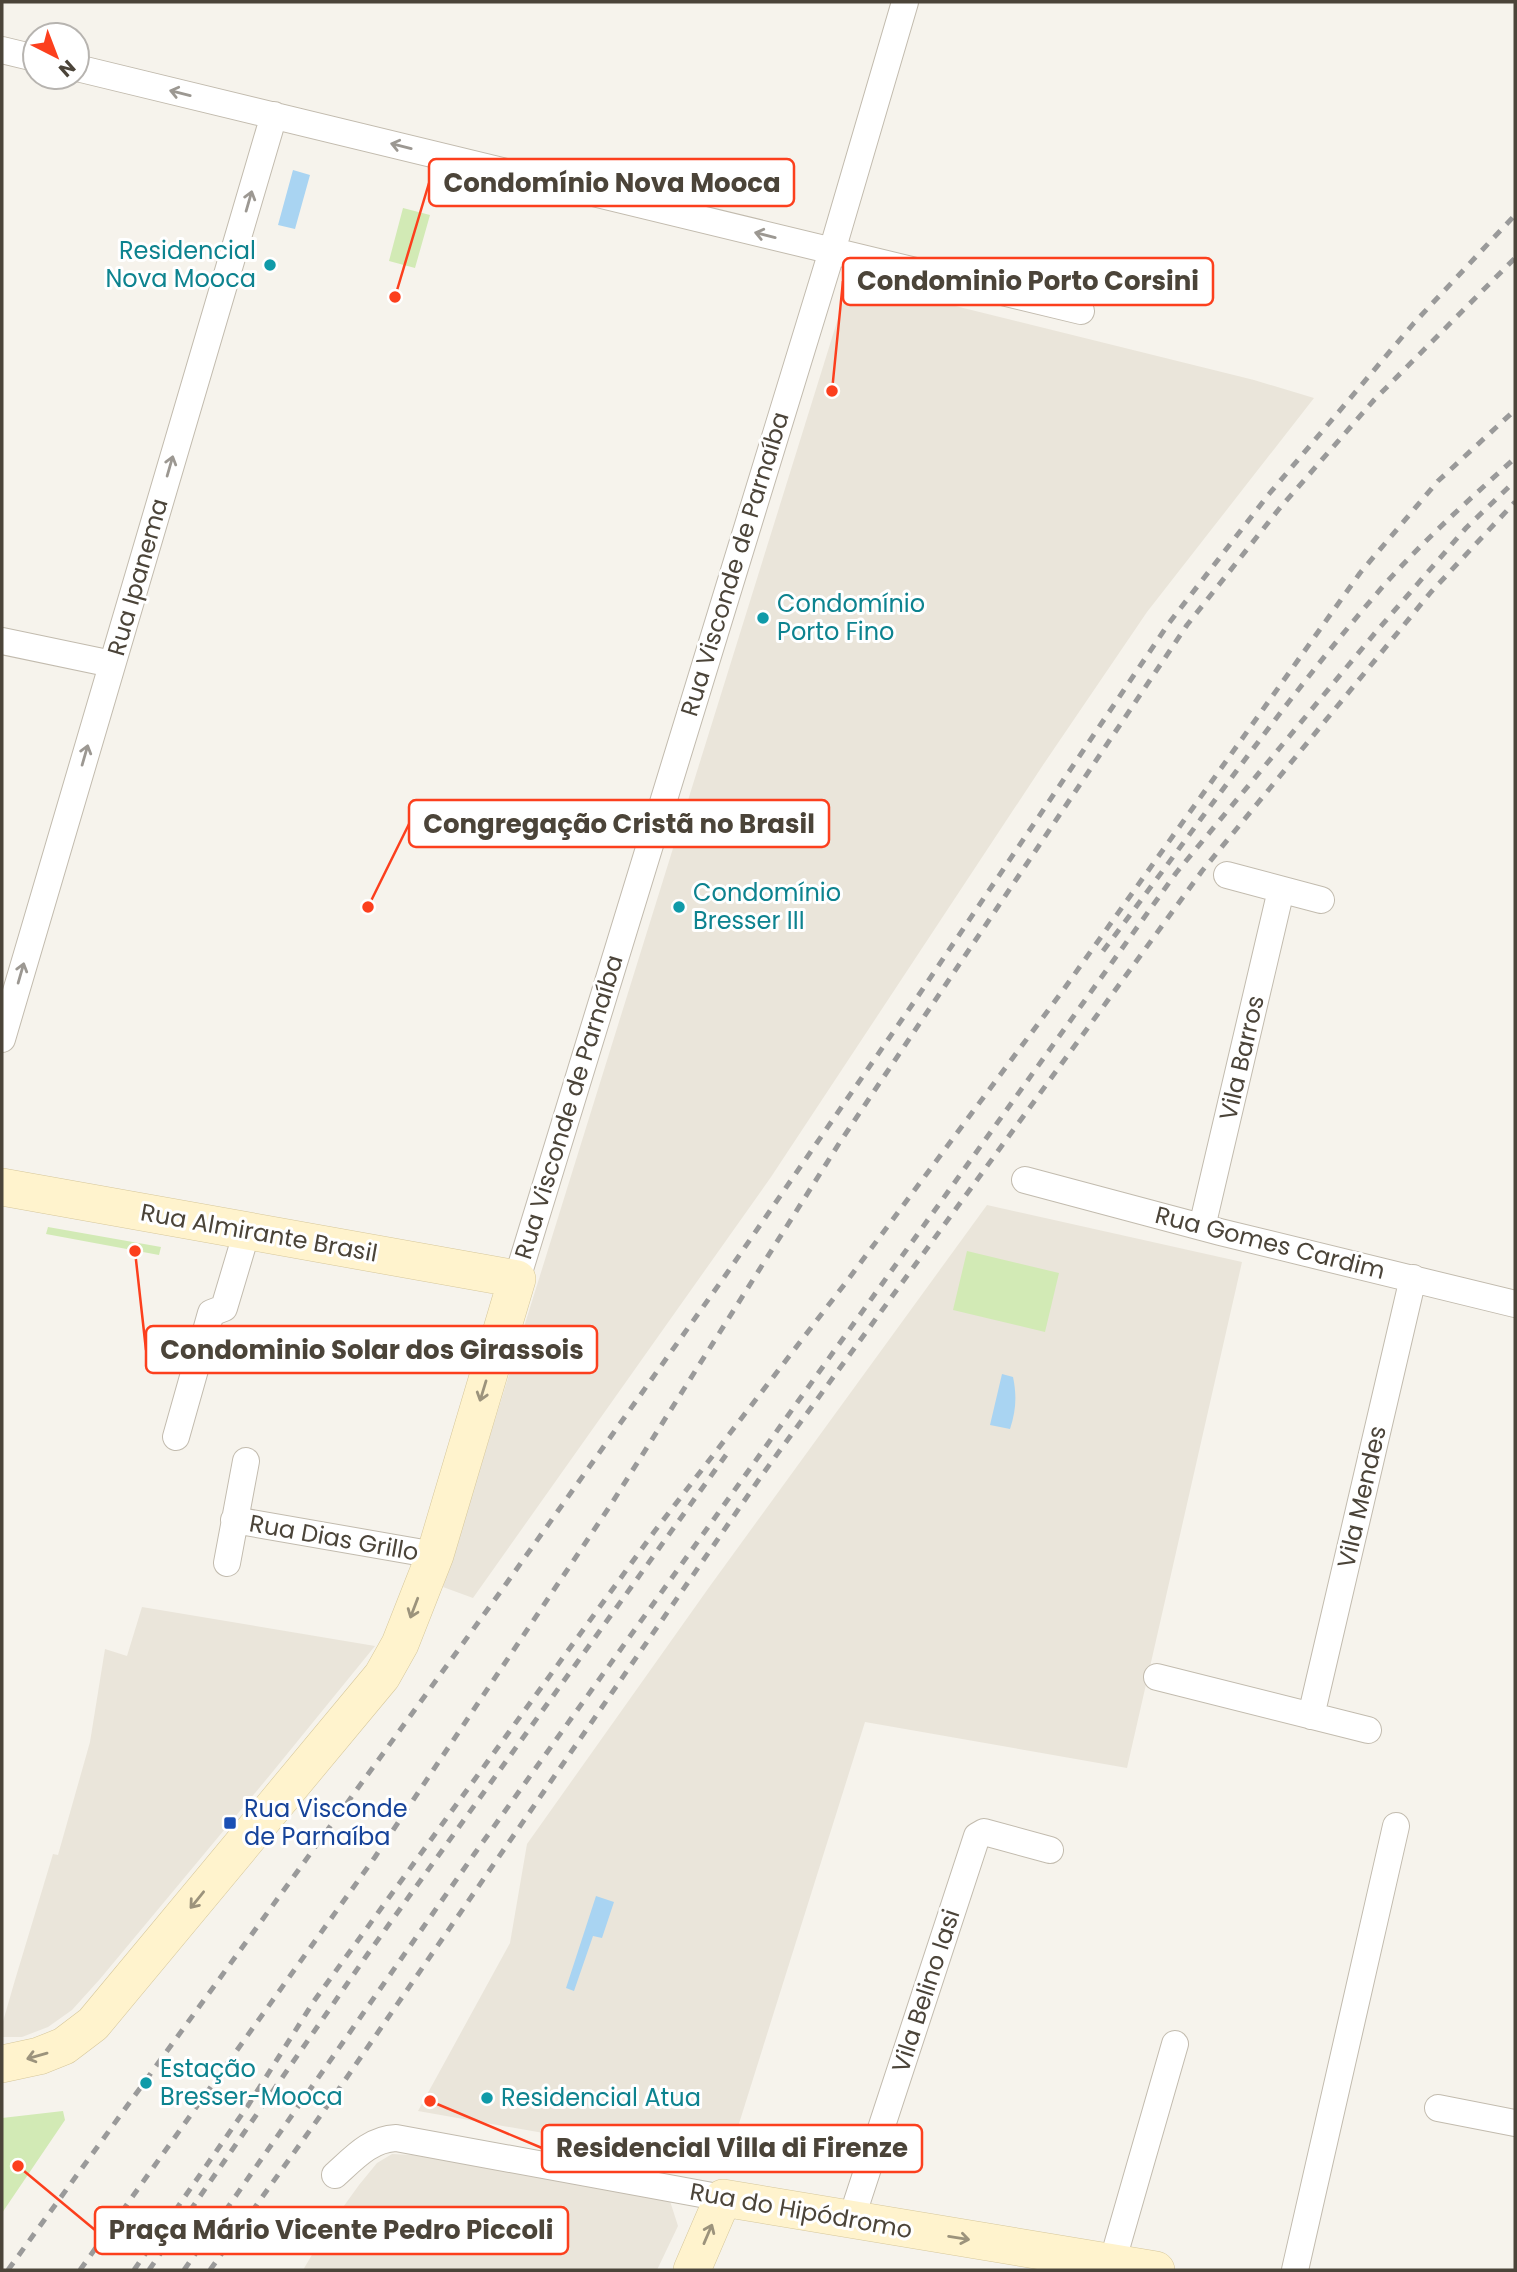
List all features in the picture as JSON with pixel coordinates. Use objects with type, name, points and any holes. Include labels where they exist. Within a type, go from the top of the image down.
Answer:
[{"type":"street","name":"Rua Visconde de Parnaíba","points":[[2,2064],[39,2056],[64,2046],[93,2024],[382,1676],[400,1644],[435,1555],[832,251],[905,2]]},
{"type":"street","points":[[2,50],[21,55]]},
{"type":"street","points":[[91,71],[1081,310]]},
{"type":"street","name":"Rua Ipanema","points":[[2,1039],[274,115]]},
{"type":"street","points":[[2,640],[112,664]]},
{"type":"street","points":[[1227,875],[1321,900]]},
{"type":"street","name":"Vila Barros","points":[[1202,1227],[1281,890]]},
{"type":"street","name":"Rua Gomes Cardim","points":[[1025,1180],[1202,1227],[1515,1304]]},
{"type":"street","name":"Rua Almirante Brasil","points":[[2,1187],[517,1279]]},
{"type":"street","points":[[176,1437],[211,1313],[224,1308],[247,1231]]},
{"type":"street","name":"Vila Mendes","points":[[1311,1716],[1413,1278]]},
{"type":"street","name":"Rua Dias Grillo","points":[[227,1563],[246,1461]]},
{"type":"street","name":"Rua Dias Grillo","points":[[234,1520],[435,1555]]},
{"type":"street","points":[[1157,1677],[1368,1730]]},
{"type":"street","points":[[1295,2270],[1396,1826]]},
{"type":"street","name":"Vila Belino Iasi","points":[[851,2220],[977,1836],[985,1832],[1050,1850]]},
{"type":"street","points":[[1112,2263],[1175,2044]]},
{"type":"street","points":[[1438,2108],[1515,2123]]},
{"type":"street","name":"Rua do Hipódromo","points":[[335,2175],[369,2146],[387,2138],[396,2138],[723,2198],[1156,2270]]},
{"type":"street","points":[[692,2270],[723,2198]]},
{"type":"shaded area","points":[[850,280],[1254,380],[1314,398],[1147,612],[771,1177],[473,1598],[443,1587]]},
{"type":"shaded area","points":[[987,1205],[1242,1262],[1127,1768],[865,1722],[726,2165],[418,2111],[510,1943],[527,1844],[710,1586]]},
{"type":"shaded area","points":[[142,1607],[375,1646],[72,2010],[48,2027],[22,2037],[2,2037],[2,2025],[15,1980],[53,1854],[58,1855],[90,1742],[105,1649],[127,1656]]},
{"type":"shaded area","points":[[392,2154],[433,2156],[670,2201],[678,2226],[657,2270],[303,2270],[328,2228],[359,2185],[377,2163]]},
{"type":"green space","points":[[403,208],[430,215],[415,268],[389,261]]},
{"type":"green space","points":[[48,1227],[161,1247],[159,1255],[46,1234]]},
{"type":"green space","points":[[967,1251],[1059,1273],[1045,1332],[953,1310]]},
{"type":"green space","points":[[63,2111],[65,2120],[2,2213],[2,2118]]},
{"type":"water","points":[[293,170],[310,175],[295,229],[278,225]]},
{"type":"water","points":[[1002,1374],[1013,1377],[1015,1403],[1010,1429],[990,1425]]},
{"type":"water","points":[[596,1896],[614,1902],[602,1938],[593,1936],[574,1991],[566,1988]]},
{"type":"railway","points":[[8,2270],[501,1591],[725,1276],[914,1002],[1169,623],[1269,494],[1414,323],[1515,215]]},
{"type":"railway","points":[[80,2270],[375,1857],[610,1506],[840,1142],[1187,625],[1279,509],[1374,400],[1515,258]]},
{"type":"railway","points":[[134,2270],[249,2104],[314,2001],[654,1532],[847,1281],[1064,989],[1360,573],[1438,481],[1515,410]]},
{"type":"railway","points":[[1103,951],[1276,719],[1348,628],[1416,551],[1515,458]]},
{"type":"railway","points":[[184,2270],[475,1853],[1176,873],[1375,633],[1466,528],[1515,481]]},
{"type":"railway","points":[[210,2270],[323,2112],[762,1475],[1202,871],[1431,592],[1515,502]]},
{"type":"railway","points":[[149,2270],[367,1955],[726,1455]]},
{"type":"place","name":"Residencial Nova Mooca","points":[[270,265]]},
{"type":"place","name":"Condomínio Nova Mooca","points":[[395,297]]},
{"type":"place","name":"Condominio Porto Corsini","points":[[832,391]]},
{"type":"place","name":"Condomínio Porto Fino","points":[[763,618]]},
{"type":"place","name":"Congregação Cristã no Brasil","points":[[368,907]]},
{"type":"place","name":"Condomínio Bresser III","points":[[679,907]]},
{"type":"place","name":"Condominio Solar dos Girassois","points":[[135,1251]]},
{"type":"place","name":"Rua Visconde de Parnaíba","points":[[230,1823]]},
{"type":"place","name":"Estação Bresser-Mooca","points":[[146,2083]]},
{"type":"place","name":"Residencial Atua","points":[[487,2098]]},
{"type":"place","name":"Residencial Villa di Firenze","points":[[430,2101]]},
{"type":"place","name":"Praça Mário Vicente Pedro Piccoli","points":[[18,2166]]}]
